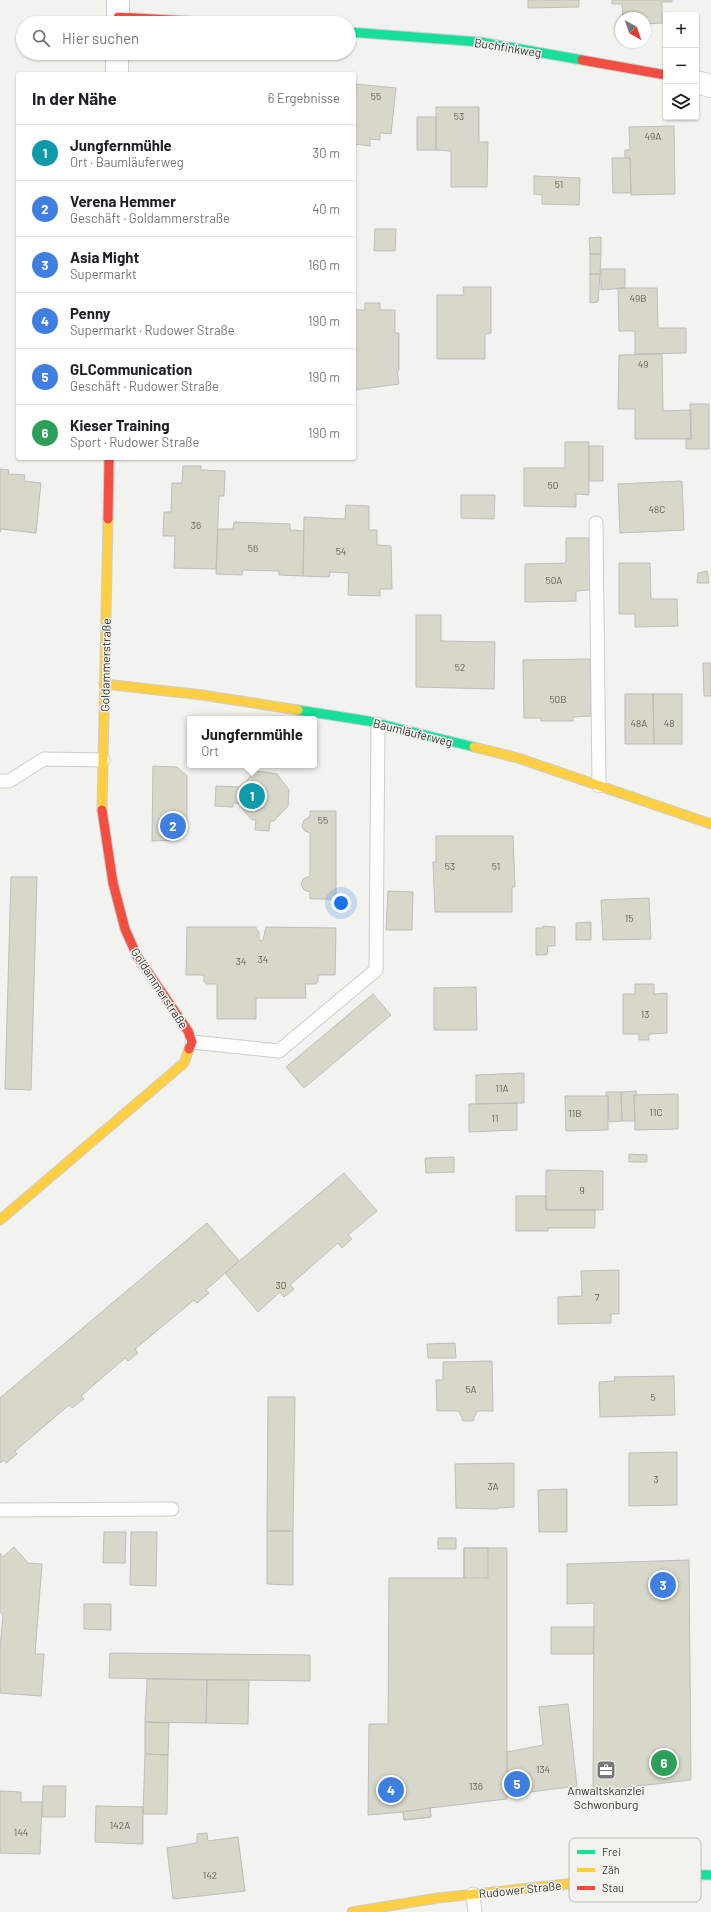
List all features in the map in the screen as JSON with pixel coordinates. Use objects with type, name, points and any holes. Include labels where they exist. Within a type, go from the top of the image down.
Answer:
[{"type":"street","points":[[118,13],[149,16]]},
{"type":"street","name":"Buchfinkweg","points":[[356,33],[480,42],[663,74]]},
{"type":"street","points":[[117,60],[117,72]]},
{"type":"street","points":[[699,83],[711,86]]},
{"type":"street","name":"Goldammerstraße","points":[[0,1220],[184,1064],[192,1042],[188,1031],[137,956],[125,929],[113,883],[102,810],[109,460]]},
{"type":"street","name":"Baumläuferweg","points":[[104,684],[202,695],[378,724],[518,758],[711,824]]},
{"type":"street","name":"Rudower Straße","points":[[701,1875],[711,1875]]},
{"type":"street","name":"Rudower Straße","points":[[352,1912],[438,1898],[569,1884]]},
{"type":"lane","points":[[596,523],[599,786]]},
{"type":"lane","points":[[192,1042],[279,1051],[376,970],[378,724]]},
{"type":"lane","points":[[0,781],[9,781],[44,759],[103,760]]},
{"type":"lane","points":[[1,1511],[172,1508]]},
{"type":"lane","name":"Rudower Straße","points":[[473,1894],[474,1912]]},
{"type":"building","points":[[528,0],[579,0],[579,7],[528,8]]},
{"type":"building","points":[[612,0],[672,0],[672,2],[662,2],[662,23],[651,24],[651,12],[623,12],[622,4],[612,4]]},
{"type":"building","points":[[356,84],[396,88],[391,134],[380,133],[380,140],[370,139],[370,146],[356,144]]},
{"type":"building","points":[[436,107],[479,107],[479,142],[488,142],[487,187],[451,187],[451,151],[436,150]]},
{"type":"building","points":[[417,117],[436,117],[436,150],[417,150]]},
{"type":"building","points":[[674,126],[675,194],[631,195],[630,157],[625,158],[625,150],[630,150],[629,127]]},
{"type":"building","points":[[612,158],[630,158],[631,193],[613,193]]},
{"type":"building","points":[[534,176],[580,178],[579,205],[542,204],[542,195],[534,194]]},
{"type":"building","points":[[375,229],[396,229],[395,251],[374,251]]},
{"type":"building","points":[[601,237],[601,254],[590,254],[589,238]]},
{"type":"building","points":[[590,254],[601,254],[600,274],[590,274]]},
{"type":"building","points":[[601,269],[625,269],[625,288],[601,290]]},
{"type":"building","points":[[590,274],[600,274],[598,302],[590,303]]},
{"type":"building","points":[[463,287],[491,287],[491,333],[485,334],[485,359],[437,359],[437,295],[464,295]]},
{"type":"building","points":[[618,288],[657,288],[658,328],[686,328],[686,353],[635,354],[635,331],[619,331]]},
{"type":"building","points":[[365,303],[380,303],[380,310],[395,310],[395,333],[399,333],[399,370],[397,371],[399,384],[356,390],[356,310],[365,310]]},
{"type":"building","points":[[662,354],[663,411],[691,410],[691,439],[635,439],[635,409],[618,409],[619,355]]},
{"type":"building","points":[[690,404],[709,404],[709,449],[686,449],[686,438],[691,439]]},
{"type":"building","points":[[565,442],[589,442],[589,495],[576,494],[576,507],[524,506],[524,468],[565,468]]},
{"type":"building","points":[[589,446],[603,446],[603,481],[589,481]]},
{"type":"building","points":[[183,466],[201,466],[201,470],[225,471],[224,496],[219,496],[216,569],[174,568],[175,536],[163,536],[164,512],[171,512],[172,483],[182,483]]},
{"type":"building","points":[[0,469],[9,470],[8,474],[25,475],[24,481],[41,483],[36,533],[1,529],[0,532]]},
{"type":"building","points":[[682,481],[684,530],[620,533],[618,484]]},
{"type":"building","points":[[461,495],[495,495],[494,519],[461,518]]},
{"type":"building","points":[[346,505],[369,506],[369,530],[377,530],[377,545],[391,546],[392,589],[380,589],[380,596],[348,595],[349,573],[330,572],[329,577],[303,576],[304,517],[345,519]]},
{"type":"building","points":[[234,522],[290,524],[290,530],[304,531],[303,576],[279,575],[279,571],[243,570],[242,575],[216,574],[218,529],[233,529]]},
{"type":"building","points":[[566,538],[589,538],[590,590],[576,591],[576,601],[525,602],[525,564],[566,563]]},
{"type":"building","points":[[619,563],[650,563],[651,599],[677,599],[678,626],[635,627],[635,614],[619,614]]},
{"type":"building","points":[[707,571],[709,583],[697,583],[698,573]]},
{"type":"building","points":[[416,615],[441,615],[441,641],[495,642],[494,689],[416,687]]},
{"type":"building","points":[[590,659],[591,716],[573,717],[573,721],[541,721],[541,718],[524,718],[523,660]]},
{"type":"building","points":[[703,663],[711,663],[711,696],[704,696]]},
{"type":"building","points":[[625,694],[653,694],[654,744],[625,744]]},
{"type":"building","points":[[653,694],[682,694],[682,744],[654,744]]},
{"type":"building","points":[[153,766],[177,767],[187,776],[187,831],[177,840],[152,841]]},
{"type":"building","points":[[257,771],[277,774],[289,790],[288,806],[274,821],[270,821],[269,831],[255,830],[256,820],[251,819],[238,803],[233,803],[233,807],[215,806],[216,786],[239,787]]},
{"type":"building","points":[[310,811],[336,811],[336,899],[310,899],[310,892],[304,890],[301,885],[303,879],[310,876],[310,833],[305,831],[302,827],[304,820],[310,817]]},
{"type":"building","points":[[436,836],[513,836],[515,887],[512,887],[512,912],[435,912],[433,862],[436,862]]},
{"type":"building","points":[[11,877],[37,877],[31,1090],[5,1089]]},
{"type":"building","points":[[388,891],[413,892],[412,930],[386,930]]},
{"type":"building","points":[[649,898],[651,939],[603,940],[601,900]]},
{"type":"building","points":[[591,922],[591,940],[576,940],[576,923]]},
{"type":"building","points":[[543,926],[555,927],[555,946],[548,946],[547,955],[536,955],[536,928],[543,928]]},
{"type":"building","points":[[187,927],[256,927],[259,932],[259,941],[263,940],[266,927],[336,928],[335,975],[318,975],[318,982],[316,984],[305,984],[306,998],[256,998],[256,1019],[217,1019],[217,984],[207,984],[204,982],[204,975],[186,975]]},
{"type":"building","points":[[635,984],[654,984],[654,994],[667,993],[667,1033],[649,1034],[649,1040],[639,1040],[639,1034],[623,1034],[623,994],[635,994]]},
{"type":"building","points":[[476,987],[477,1030],[434,1030],[434,988]]},
{"type":"building","points":[[373,994],[391,1015],[304,1088],[286,1067]]},
{"type":"building","points":[[524,1073],[524,1103],[476,1104],[476,1075]]},
{"type":"building","points":[[636,1091],[637,1095],[634,1095],[635,1121],[622,1121],[621,1092]]},
{"type":"building","points":[[606,1092],[621,1092],[622,1121],[609,1122],[608,1096],[606,1096]]},
{"type":"building","points":[[678,1094],[678,1129],[635,1130],[634,1095]]},
{"type":"building","points":[[565,1096],[608,1096],[608,1130],[566,1131]]},
{"type":"building","points":[[517,1103],[517,1130],[469,1132],[469,1104]]},
{"type":"building","points":[[629,1154],[647,1155],[647,1162],[629,1162]]},
{"type":"building","points":[[454,1157],[454,1172],[426,1173],[425,1158]]},
{"type":"building","points":[[546,1170],[603,1171],[603,1210],[546,1210]]},
{"type":"building","points":[[344,1173],[377,1211],[348,1235],[352,1239],[342,1248],[338,1243],[290,1285],[294,1289],[284,1297],[280,1292],[258,1312],[225,1273]]},
{"type":"building","points":[[516,1196],[546,1196],[546,1210],[595,1210],[595,1228],[548,1228],[548,1231],[516,1231]]},
{"type":"building","points":[[207,1223],[239,1261],[206,1290],[209,1293],[197,1303],[194,1300],[135,1349],[138,1353],[128,1361],[125,1358],[81,1396],[84,1399],[72,1408],[69,1405],[15,1451],[17,1454],[6,1463],[4,1460],[0,1463],[0,1398]]},
{"type":"building","points":[[619,1270],[619,1314],[611,1314],[611,1323],[558,1324],[558,1297],[582,1296],[581,1271]]},
{"type":"building","points":[[455,1343],[456,1358],[428,1358],[427,1344]]},
{"type":"building","points":[[492,1361],[493,1411],[477,1411],[473,1421],[463,1421],[459,1411],[437,1411],[436,1380],[443,1380],[443,1362]]},
{"type":"building","points":[[674,1376],[675,1415],[600,1417],[599,1382],[615,1381],[614,1377]]},
{"type":"building","points":[[268,1397],[295,1397],[293,1531],[267,1531]]},
{"type":"building","points":[[677,1452],[677,1505],[629,1506],[629,1453]]},
{"type":"building","points":[[514,1463],[514,1507],[498,1509],[456,1508],[455,1464]]},
{"type":"building","points":[[567,1489],[567,1532],[539,1532],[538,1490]]},
{"type":"building","points":[[267,1531],[293,1531],[293,1585],[267,1584]]},
{"type":"building","points":[[104,1532],[126,1532],[125,1563],[103,1563]]},
{"type":"building","points":[[131,1532],[157,1532],[156,1586],[130,1585]]},
{"type":"building","points":[[438,1538],[456,1538],[456,1549],[438,1549]]},
{"type":"building","points":[[14,1547],[28,1563],[42,1564],[35,1654],[44,1654],[41,1696],[0,1693],[0,1649],[3,1615],[0,1612],[0,1553],[3,1557]]},
{"type":"building","points":[[464,1548],[507,1548],[507,1799],[430,1808],[431,1817],[404,1820],[403,1812],[368,1815],[369,1724],[388,1724],[389,1578],[464,1578]]},
{"type":"building","points":[[464,1548],[488,1548],[488,1578],[464,1578]]},
{"type":"building","points":[[689,1560],[691,1780],[593,1791],[594,1603],[567,1604],[567,1564]]},
{"type":"building","points":[[84,1604],[111,1604],[111,1630],[84,1629]]},
{"type":"building","points":[[551,1627],[594,1627],[593,1654],[551,1654]]},
{"type":"building","points":[[110,1653],[310,1655],[310,1681],[109,1678]]},
{"type":"building","points":[[147,1679],[207,1680],[206,1723],[145,1722]]},
{"type":"building","points":[[207,1680],[249,1680],[248,1724],[206,1723]]},
{"type":"building","points":[[568,1704],[577,1786],[507,1795],[507,1752],[543,1745],[539,1707]]},
{"type":"building","points":[[145,1722],[169,1723],[168,1755],[145,1754]]},
{"type":"building","points":[[145,1754],[168,1755],[167,1814],[143,1814]]},
{"type":"building","points":[[43,1786],[66,1786],[65,1817],[42,1817]]},
{"type":"building","points":[[0,1791],[21,1792],[21,1802],[42,1802],[40,1854],[0,1853]]},
{"type":"building","points":[[96,1806],[143,1807],[143,1844],[95,1842]]},
{"type":"building","points":[[430,1808],[431,1817],[404,1820],[403,1812]]},
{"type":"building","points":[[207,1833],[208,1841],[238,1837],[245,1891],[173,1899],[167,1848],[197,1843],[197,1834]]},
{"type":"traffic: fast","points":[[356,33],[480,42],[582,60]]},
{"type":"traffic: fast","points":[[298,710],[368,721],[474,747]]},
{"type":"traffic: fast","points":[[701,1875],[711,1875]]},
{"type":"traffic: slow","points":[[102,810],[108,519]]},
{"type":"traffic: slow","points":[[104,684],[202,695],[298,710]]},
{"type":"traffic: slow","points":[[474,747],[518,758],[711,824]]},
{"type":"traffic: slow","points":[[0,1220],[184,1063],[189,1049]]},
{"type":"traffic: slow","points":[[352,1912],[438,1898],[569,1884]]},
{"type":"traffic: jam","points":[[582,60],[663,74]]},
{"type":"traffic: jam","points":[[108,519],[109,460]]},
{"type":"traffic: jam","points":[[102,810],[113,883],[125,929],[137,956],[188,1031],[192,1042],[189,1049]]},
{"type":"place","name":"Jungfernmühle","points":[[252,796]]},
{"type":"place","name":"Verena Hemmer","points":[[173,826]]},
{"type":"place","name":"Asia Might","points":[[663,1585]]},
{"type":"place","name":"Kieser Training","points":[[664,1763]]},
{"type":"place","name":"Anwaltskanzlei Schwonburg","points":[[606,1770]]},
{"type":"place","name":"GLCommunication","points":[[517,1784]]},
{"type":"place","name":"Penny","points":[[391,1790]]}]
